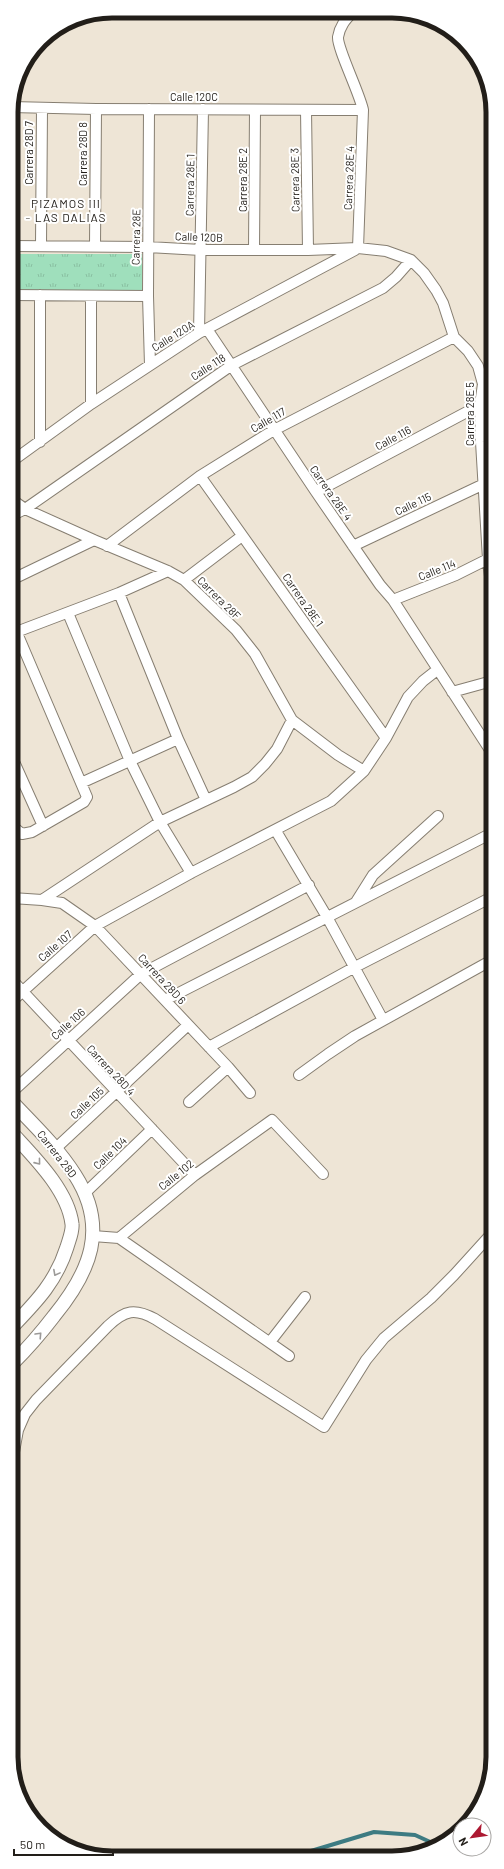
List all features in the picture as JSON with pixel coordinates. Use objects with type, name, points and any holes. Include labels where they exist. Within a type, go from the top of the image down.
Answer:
[{"type":"street","points":[[347,18],[341,25],[338,38],[343,56],[364,110]]},
{"type":"street","name":"Calle 120C","points":[[18,107],[364,110]]},
{"type":"street","name":"Carrera 28D 7","points":[[41,245],[42,108]]},
{"type":"street","name":"Carrera 28D 8","points":[[95,246],[96,109]]},
{"type":"street","name":"Carrera 28E","points":[[149,109],[148,296],[150,365]]},
{"type":"street","name":"Carrera 28E 1","points":[[203,109],[200,250],[203,331]]},
{"type":"street","name":"Carrera 28E 2","points":[[254,250],[255,110]]},
{"type":"street","name":"Carrera 28E 3","points":[[306,110],[308,250]]},
{"type":"street","name":"Carrera 28E 4","points":[[358,248],[364,110]]},
{"type":"street","name":"Calle 120B","points":[[18,246],[148,247],[200,250],[308,250],[358,248],[386,251]]},
{"type":"street","name":"Calle 120A","points":[[18,457],[91,404],[203,331],[358,248]]},
{"type":"street","name":"Carrera 28E 5","points":[[386,251],[411,260],[424,273],[443,303],[454,337],[468,351],[478,366],[483,384],[480,405],[486,522]]},
{"type":"street","name":"Calle 118","points":[[18,512],[232,365],[383,288],[396,277],[411,260]]},
{"type":"street","points":[[18,295],[148,296]]},
{"type":"street","points":[[40,295],[40,442]]},
{"type":"street","points":[[90,296],[91,404]]},
{"type":"street","name":"Carrera 28E 4","points":[[203,331],[232,365],[316,492],[380,585],[393,600],[486,744]]},
{"type":"street","name":"Calle 117","points":[[107,546],[200,476],[274,430],[454,337]]},
{"type":"street","name":"Calle 116","points":[[316,492],[480,405]]},
{"type":"street","name":"Carrera 28E 1","points":[[200,476],[386,738]]},
{"type":"street","name":"Calle 115","points":[[353,546],[484,484]]},
{"type":"street","name":"Carrera 28F","points":[[18,504],[107,546],[168,571],[184,580],[236,630],[255,654],[292,720],[364,771]]},
{"type":"street","points":[[184,580],[242,536]]},
{"type":"street","points":[[18,577],[94,540]]},
{"type":"street","name":"Calle 114","points":[[393,600],[456,576],[486,560]]},
{"type":"street","points":[[18,632],[119,593],[168,571]]},
{"type":"street","points":[[119,593],[178,739],[206,800]]},
{"type":"street","points":[[68,613],[130,761],[160,822],[191,873]]},
{"type":"street","points":[[18,642],[87,797],[86,800],[43,826],[26,834],[22,834],[18,831]]},
{"type":"street","name":"Calle 107","points":[[18,995],[95,926],[191,873],[276,831],[331,801],[364,771],[386,738],[408,697],[423,681],[437,670]]},
{"type":"street","points":[[452,692],[486,683]]},
{"type":"street","points":[[42,900],[160,822],[252,777],[277,749],[292,720]]},
{"type":"street","points":[[82,783],[178,739]]},
{"type":"street","points":[[18,769],[43,826]]},
{"type":"street","points":[[355,903],[374,875],[438,816]]},
{"type":"street","points":[[276,831],[328,917],[383,1020]]},
{"type":"street","points":[[165,1000],[486,836]]},
{"type":"street","name":"Calle 106","points":[[18,1086],[141,974],[309,885]]},
{"type":"street","name":"Carrera 28D 6","points":[[18,898],[62,903],[95,926],[228,1067],[250,1093]]},
{"type":"street","points":[[208,1047],[355,967],[486,900]]},
{"type":"street","points":[[299,1075],[328,1054],[383,1020],[486,964]]},
{"type":"street","name":"Carrera 28D 4","points":[[18,987],[116,1093],[195,1175]]},
{"type":"street","name":"Calle 105","points":[[55,1150],[188,1025]]},
{"type":"street","points":[[189,1102],[228,1067]]},
{"type":"street","name":"Carrera 28D","points":[[18,1109],[76,1176],[90,1209],[93,1236],[88,1262],[67,1300],[42,1332],[18,1358]]},
{"type":"street","name":"Calle 102","points":[[119,1238],[195,1175],[272,1120],[323,1174]]},
{"type":"street","name":"Calle 104","points":[[84,1193],[152,1129]]},
{"type":"street","name":"Carrera 28D","points":[[18,1140],[58,1188],[67,1206],[72,1224],[70,1237],[58,1271],[48,1288],[18,1320]]},
{"type":"street","points":[[93,1236],[119,1238],[288,1356]]},
{"type":"street","points":[[18,1430],[25,1414],[36,1400],[117,1317],[129,1312],[142,1312],[155,1319],[324,1427],[366,1360],[384,1338],[431,1298],[454,1276],[486,1240]]},
{"type":"street","points":[[270,1342],[305,1297]]},
{"type":"green space","points":[[18,254],[142,254],[142,294],[18,293]]},
{"type":"waterway","points":[[311,1851],[374,1832],[415,1835],[431,1842]]},
{"type":"district","name":"PIZAMOS III - LAS DALIAS","points":[[66,211]]}]
